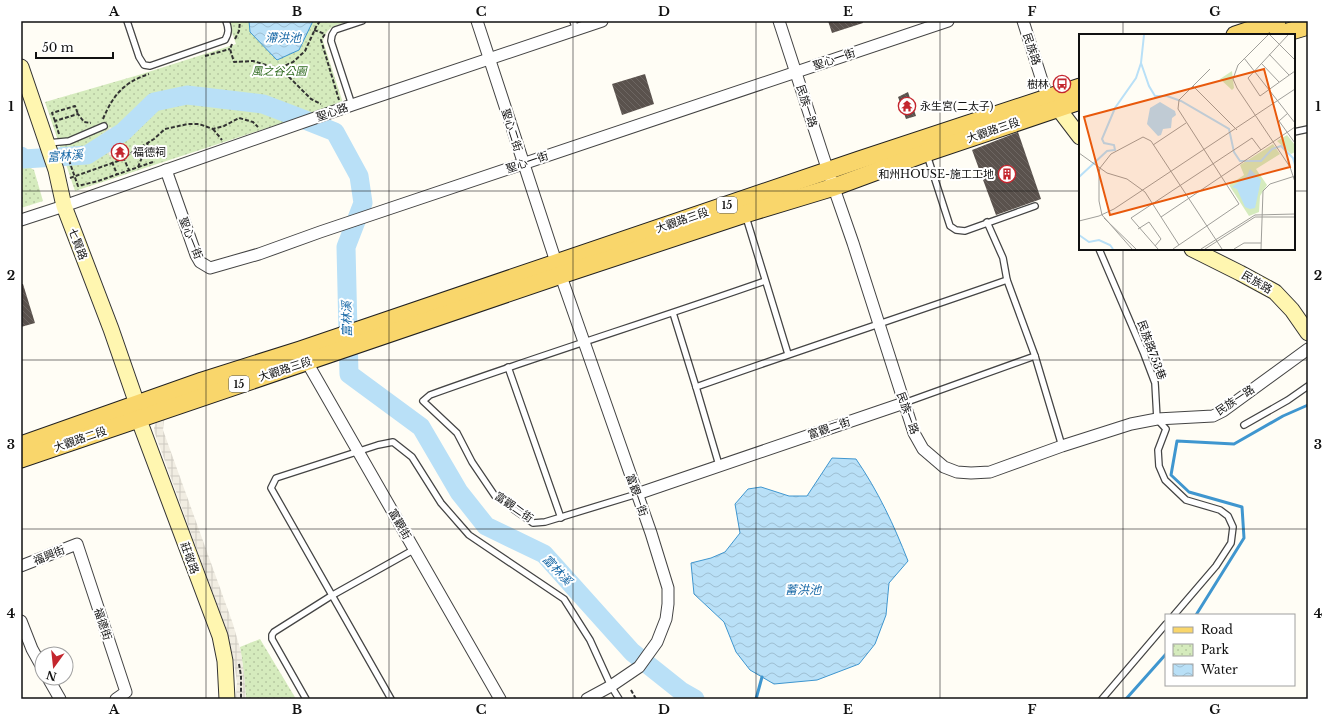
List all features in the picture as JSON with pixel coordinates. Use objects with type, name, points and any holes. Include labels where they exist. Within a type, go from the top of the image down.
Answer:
[{"type":"main road","points":[[1238,34],[1277,21]]},
{"type":"main road","points":[[1281,34],[1308,26]]},
{"type":"main road","name":"大觀路三段","points":[[138,412],[163,410],[303,356],[558,269],[828,171],[924,146],[1054,103],[1079,88]]},
{"type":"main road","name":"大觀路三段","points":[[1054,103],[1079,101]]},
{"type":"main road","name":"大觀路三段","points":[[558,269],[834,187],[924,146]]},
{"type":"main road","name":"大觀路二段","points":[[21,445],[138,412]]},
{"type":"main road","name":"大觀路二段","points":[[21,459],[138,412]]},
{"type":"street","name":"聖心二街","points":[[477,21],[558,269]]},
{"type":"street","name":"聖心路","points":[[21,220],[283,129],[334,106],[352,105],[490,59],[574,25],[602,21]]},
{"type":"street","name":"民族一路","points":[[779,21],[914,433],[923,449],[944,467],[958,472],[971,474],[990,472],[1062,446],[1131,424],[1157,419],[1213,416],[1308,349]]},
{"type":"street","name":"聖心一街","points":[[166,170],[196,255],[200,262],[210,268],[259,254],[320,232],[948,21]]},
{"type":"street","name":"民族路","points":[[1023,21],[1045,90],[1079,136]]},
{"type":"street","name":"七賢路","points":[[21,67],[57,176],[64,206],[111,329],[138,412]]},
{"type":"street","name":"民族路","points":[[1194,250],[1240,272],[1275,292],[1292,310],[1308,333]]},
{"type":"street","name":"富觀一街","points":[[558,269],[651,533],[668,588],[666,619],[657,642],[639,667],[611,686],[587,699]]},
{"type":"street","name":"富觀街","points":[[303,356],[500,699]]},
{"type":"street","name":"富觀二街","points":[[637,494],[904,402]]},
{"type":"street","name":"莊敬路","points":[[138,412],[220,636],[225,661],[227,699]]},
{"type":"street","name":"福興街","points":[[21,566],[77,544]]},
{"type":"street","name":"福德街","points":[[77,544],[126,692],[116,699]]},
{"type":"street","points":[[21,621],[34,653]]},
{"type":"street","points":[[53,686],[60,699]]},
{"type":"lane","points":[[127,21],[139,57],[144,65],[150,66],[224,40],[228,34],[229,28],[226,21]]},
{"type":"lane","points":[[352,105],[331,41],[332,34],[335,30],[362,21]]},
{"type":"lane","points":[[47,146],[69,141],[104,126]]},
{"type":"lane","points":[[1295,132],[1308,129]]},
{"type":"lane","points":[[924,146],[950,226],[956,230],[965,230],[1035,206]]},
{"type":"lane","points":[[745,214],[788,354]]},
{"type":"lane","points":[[987,222],[1003,258],[1007,280],[1035,356],[1062,446]]},
{"type":"lane","name":"民族路753巷","points":[[1099,250],[1155,383],[1157,419],[1166,429],[1158,450],[1159,466],[1165,480],[1186,500],[1220,510],[1228,516],[1233,527],[1231,543],[1216,566],[1175,614]]},
{"type":"lane","points":[[696,387],[788,354],[879,325],[1007,280]]},
{"type":"lane","name":"富觀二街","points":[[637,494],[561,518],[545,522],[533,522],[495,496],[472,462],[457,433],[423,401],[430,395],[508,367],[765,281]]},
{"type":"lane","points":[[673,313],[718,465]]},
{"type":"lane","name":"富觀二街","points":[[904,402],[1035,356]]},
{"type":"lane","points":[[508,367],[561,518]]},
{"type":"lane","points":[[1244,425],[1288,400],[1308,386]]},
{"type":"lane","points":[[391,699],[271,488],[276,478],[378,444],[393,442],[412,457],[441,503],[469,535],[564,599],[590,640],[611,686],[619,699]]},
{"type":"lane","points":[[306,699],[272,639],[274,632],[332,596],[415,549]]},
{"type":"lane","points":[[1102,699],[1165,625]]},
{"type":"path","points":[[202,57],[230,48],[234,62],[253,61],[276,68],[284,66],[293,62],[305,51],[314,30],[320,21]]},
{"type":"path","points":[[314,30],[325,34],[321,40],[339,100],[334,106]]},
{"type":"path","points":[[284,66],[287,75],[311,99],[323,105],[315,108]]},
{"type":"path","points":[[151,73],[137,78],[122,88],[110,104],[103,119],[93,123],[84,122],[78,114],[75,106],[52,113],[78,186],[159,160]]},
{"type":"path","points":[[55,121],[78,114]]},
{"type":"path","points":[[213,129],[224,126],[239,118],[253,122],[258,128],[265,125]]},
{"type":"path","points":[[93,123],[95,130]]},
{"type":"path","points":[[57,176],[112,162],[148,142],[165,129],[188,124],[198,124],[213,129],[222,140],[215,142]]},
{"type":"path","points":[[138,167],[148,142]]},
{"type":"path","points":[[123,157],[129,170]]},
{"type":"path","points":[[112,162],[117,174]]},
{"type":"path","points":[[631,690],[636,699]]},
{"type":"green space","name":"風之谷公園","points":[[228,21],[349,21],[329,29],[323,41],[343,103],[75,191],[45,102],[142,74],[236,44]]},
{"type":"green space","points":[[21,162],[34,170],[43,201],[21,208]]},
{"type":"green space","points":[[260,639],[296,699],[246,699],[240,647]]},
{"type":"shaded area","points":[[111,127],[128,155],[118,161],[115,154],[110,157],[98,137]]},
{"type":"shaded area","points":[[167,417],[164,421],[163,430],[233,624],[241,652],[246,699],[236,699],[237,682],[228,635],[154,431],[156,422]]},
{"type":"water","name":"滯洪池","points":[[249,21],[313,21],[299,50],[277,60],[250,32]]},
{"type":"water","name":"蓄洪池","points":[[832,458],[856,459],[885,508],[908,561],[889,583],[886,615],[875,644],[859,664],[817,680],[774,684],[750,670],[736,652],[724,622],[694,594],[691,563],[711,558],[725,552],[740,533],[735,504],[748,489],[761,487],[789,496],[807,496]]},
{"type":"building","points":[[828,21],[863,21],[863,23],[832,33]]},
{"type":"building","points":[[645,74],[654,104],[622,115],[612,84]]},
{"type":"building","name":"永生宮(二太子)","points":[[908,92],[916,116],[906,119],[898,97]]},
{"type":"building","name":"和州HOUSE-施工工地","points":[[1018,132],[1041,199],[996,215],[972,150]]},
{"type":"building","points":[[21,284],[23,284],[35,323],[21,327]]},
{"type":"waterway","name":"富林溪","points":[[21,156],[24,159],[87,155],[123,132],[154,102],[187,95],[263,104],[335,132],[359,176],[363,203],[346,247],[349,374],[421,427],[459,492],[486,526],[544,554],[632,652],[681,691],[695,699]]},
{"type":"waterway","points":[[1197,614],[1244,538],[1242,507],[1189,492],[1171,475],[1177,441],[1234,444],[1283,416],[1308,405]]},
{"type":"waterway","points":[[1126,699],[1165,655]]},
{"type":"waterway","points":[[756,699],[762,677]]},
{"type":"place","name":"樹林","points":[[1062,84]]},
{"type":"place","name":"永生宮(二太子)","points":[[907,106]]},
{"type":"place","name":"福德祠","points":[[120,152]]},
{"type":"place","name":"和州HOUSE-施工工地","points":[[1007,174]]}]
